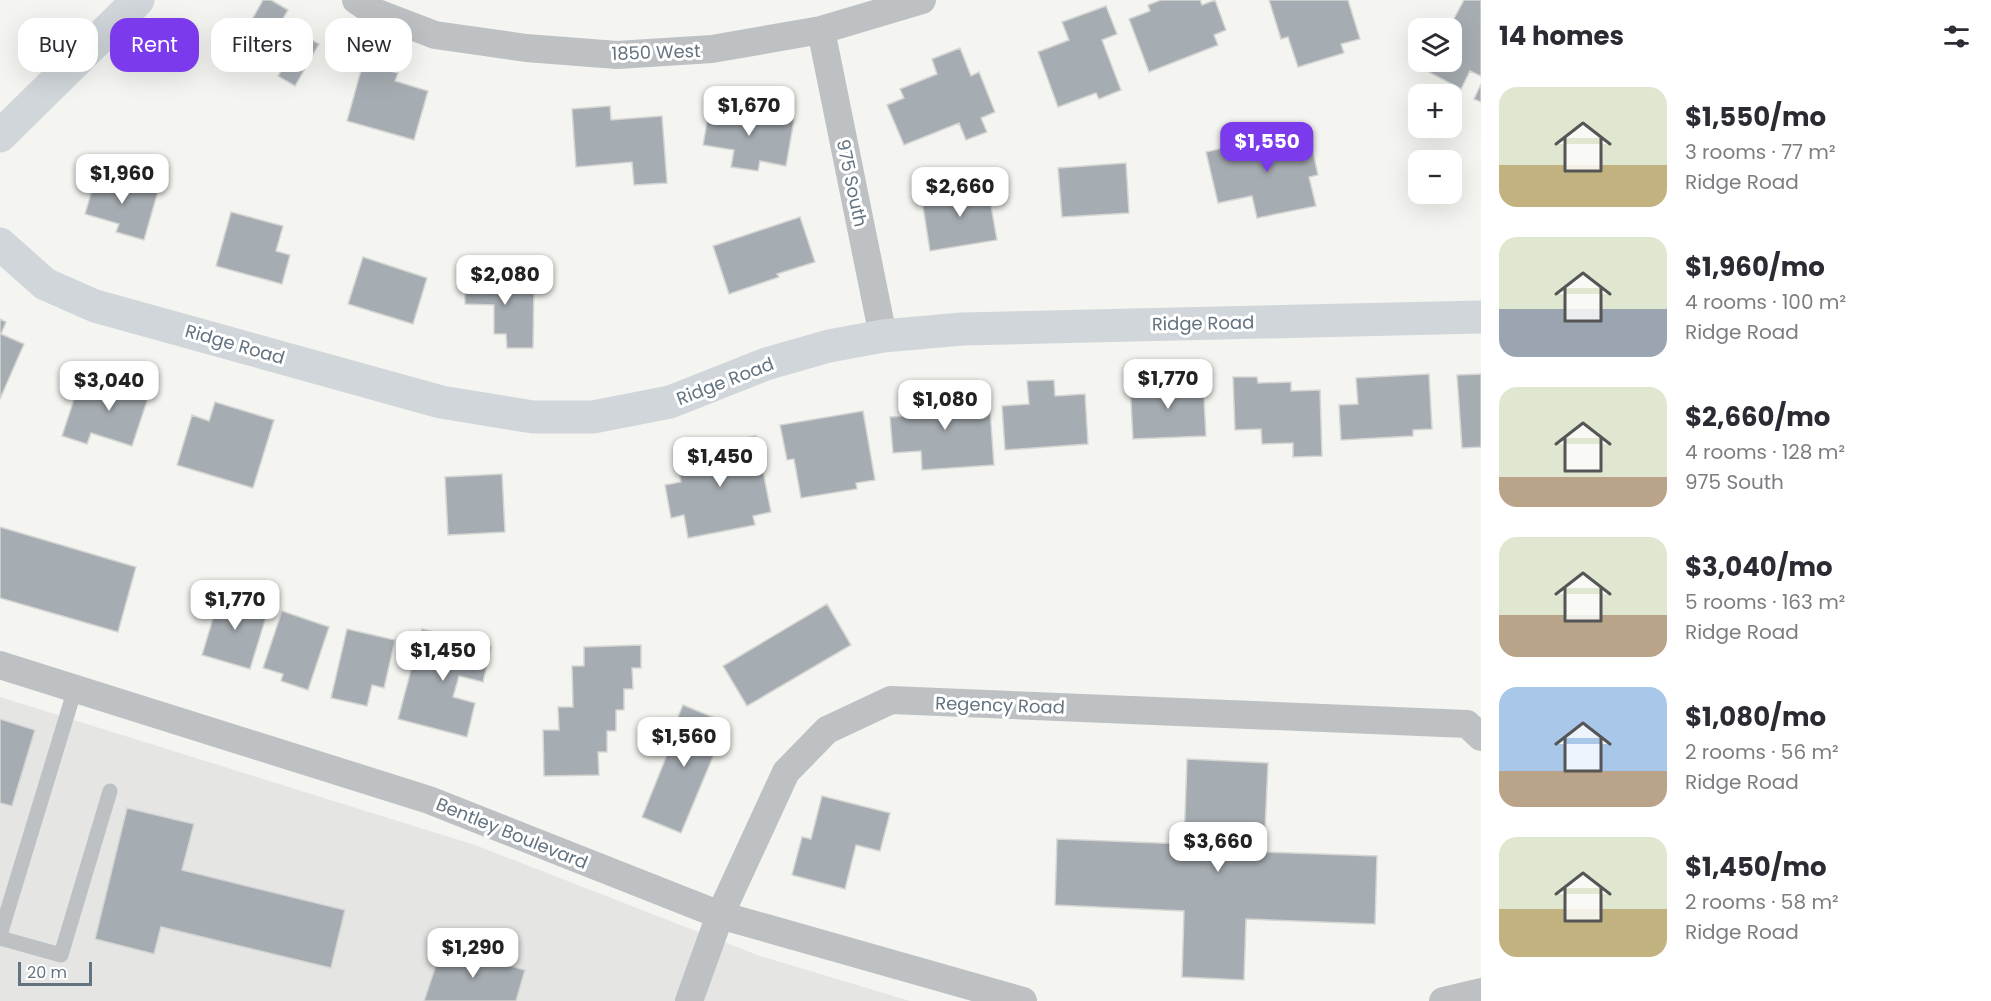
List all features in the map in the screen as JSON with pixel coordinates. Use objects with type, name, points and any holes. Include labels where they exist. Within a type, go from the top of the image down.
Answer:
[{"type":"street","points":[[0,136],[138,0]]},
{"type":"street","name":"1850 West","points":[[356,0],[372,11],[435,34],[526,48],[617,55],[712,50],[821,30],[922,0]]},
{"type":"street","name":"975 South","points":[[821,30],[883,336]]},
{"type":"street","name":"Ridge Road","points":[[0,244],[45,284],[95,306],[441,402],[533,417],[593,417],[670,402],[766,364],[828,346],[883,336],[962,329],[1481,317]]},
{"type":"street","name":"Bentley Boulevard","points":[[0,665],[429,800],[720,915],[1023,1001]]},
{"type":"street","name":"Regency Road","points":[[689,1001],[720,915],[786,772],[827,730],[891,700],[1467,724],[1481,737]]},
{"type":"street","points":[[1443,1001],[1481,992]]},
{"type":"lane","points":[[75,688],[0,937],[61,955],[110,790]]},
{"type":"shaded area","points":[[0,697],[475,845],[760,956],[910,1001],[0,1001]]},
{"type":"building","points":[[263,0],[271,0],[288,10],[283,18],[253,18]]},
{"type":"building","points":[[1161,0],[1200,0],[1202,5],[1215,0],[1226,30],[1214,35],[1218,45],[1149,72],[1129,19],[1150,11],[1148,5]]},
{"type":"building","points":[[1269,0],[1348,0],[1360,39],[1341,44],[1344,53],[1298,67],[1288,37],[1281,39]]},
{"type":"building","points":[[1464,0],[1481,0],[1481,76],[1470,71],[1462,87],[1462,84],[1452,84],[1429,72],[1462,72],[1462,18],[1454,18]]},
{"type":"building","points":[[1106,6],[1117,34],[1102,40],[1121,90],[1099,99],[1096,93],[1058,107],[1038,52],[1069,40],[1062,22]]},
{"type":"building","points":[[313,41],[319,44],[313,54]]},
{"type":"building","points":[[960,48],[971,76],[979,72],[995,112],[981,118],[987,132],[966,140],[959,123],[904,145],[887,105],[904,98],[900,89],[937,74],[932,59]]},
{"type":"building","points":[[280,72],[303,72],[295,86],[278,76]]},
{"type":"building","points":[[361,72],[394,72],[398,73],[395,81],[428,91],[414,140],[347,121]]},
{"type":"building","points":[[1481,84],[1481,102],[1474,99]]},
{"type":"building","points":[[610,106],[611,120],[662,116],[667,183],[634,185],[632,162],[576,167],[572,109]]},
{"type":"building","points":[[710,106],[794,120],[786,166],[760,161],[758,171],[731,167],[734,150],[703,145]]},
{"type":"building","points":[[1308,129],[1318,175],[1309,177],[1316,206],[1257,218],[1252,196],[1218,203],[1206,152]]},
{"type":"building","points":[[1126,163],[1129,213],[1062,217],[1058,168]]},
{"type":"building","points":[[97,173],[158,191],[144,240],[116,232],[119,224],[85,214]]},
{"type":"building","points":[[987,183],[997,240],[930,251],[922,200],[948,195],[947,189]]},
{"type":"building","points":[[231,212],[283,226],[276,251],[290,255],[282,284],[216,266]]},
{"type":"building","points":[[800,217],[815,262],[777,274],[779,277],[729,294],[713,246]]},
{"type":"building","points":[[363,257],[427,278],[413,324],[348,304]]},
{"type":"building","points":[[465,274],[518,275],[518,284],[534,284],[533,348],[507,348],[506,334],[494,334],[494,305],[465,304]]},
{"type":"building","points":[[0,319],[6,322],[1,334],[24,344],[0,399]]},
{"type":"building","points":[[128,372],[154,380],[132,446],[91,433],[87,444],[62,436],[79,384],[120,398]]},
{"type":"building","points":[[1429,374],[1432,429],[1413,430],[1413,436],[1341,440],[1339,405],[1358,404],[1356,378]]},
{"type":"building","points":[[1481,374],[1481,447],[1462,448],[1457,375]]},
{"type":"building","points":[[1233,377],[1257,377],[1258,383],[1291,382],[1291,391],[1320,390],[1322,456],[1293,457],[1293,443],[1262,444],[1261,429],[1235,430]]},
{"type":"building","points":[[1054,380],[1055,396],[1085,394],[1088,444],[1005,450],[1002,406],[1029,404],[1027,381]]},
{"type":"building","points":[[1203,381],[1206,436],[1133,439],[1130,384]]},
{"type":"building","points":[[939,388],[940,401],[989,397],[994,465],[922,470],[921,451],[893,453],[890,417],[909,416],[907,390]]},
{"type":"building","points":[[215,402],[274,420],[253,488],[177,465],[192,415],[209,421]]},
{"type":"building","points":[[863,411],[875,480],[856,483],[857,489],[801,498],[794,459],[787,460],[780,425]]},
{"type":"building","points":[[756,436],[771,512],[753,516],[755,525],[688,538],[684,515],[671,518],[665,485],[681,482],[676,455]]},
{"type":"building","points":[[502,474],[505,532],[448,535],[445,477]]},
{"type":"building","points":[[0,527],[136,567],[118,632],[0,598]]},
{"type":"building","points":[[221,592],[269,607],[250,669],[202,655]]},
{"type":"building","points":[[827,604],[851,645],[747,706],[723,666]]},
{"type":"building","points":[[282,611],[329,627],[308,690],[281,681],[283,674],[263,668]]},
{"type":"building","points":[[347,629],[395,640],[384,688],[372,685],[367,706],[331,698]]},
{"type":"building","points":[[422,629],[491,647],[483,682],[459,676],[453,697],[475,703],[467,737],[398,719]]},
{"type":"building","points":[[641,645],[641,668],[632,668],[633,689],[624,689],[624,710],[616,710],[616,731],[607,731],[607,752],[598,752],[599,775],[544,776],[543,730],[559,730],[558,707],[573,707],[572,666],[584,666],[584,647]]},
{"type":"building","points":[[683,705],[727,723],[681,833],[642,817],[671,745],[667,743]]},
{"type":"building","points":[[0,719],[35,730],[12,806],[0,803]]},
{"type":"building","points":[[1187,759],[1268,763],[1264,852],[1377,856],[1375,924],[1246,919],[1244,980],[1182,977],[1184,911],[1055,905],[1057,839],[1184,844]]},
{"type":"building","points":[[822,796],[890,813],[880,851],[856,845],[845,889],[792,875],[802,837],[811,839]]},
{"type":"building","points":[[127,808],[194,824],[182,870],[345,910],[331,968],[161,927],[154,954],[95,939]]},
{"type":"building","points":[[442,947],[525,970],[516,1001],[424,1001]]}]
